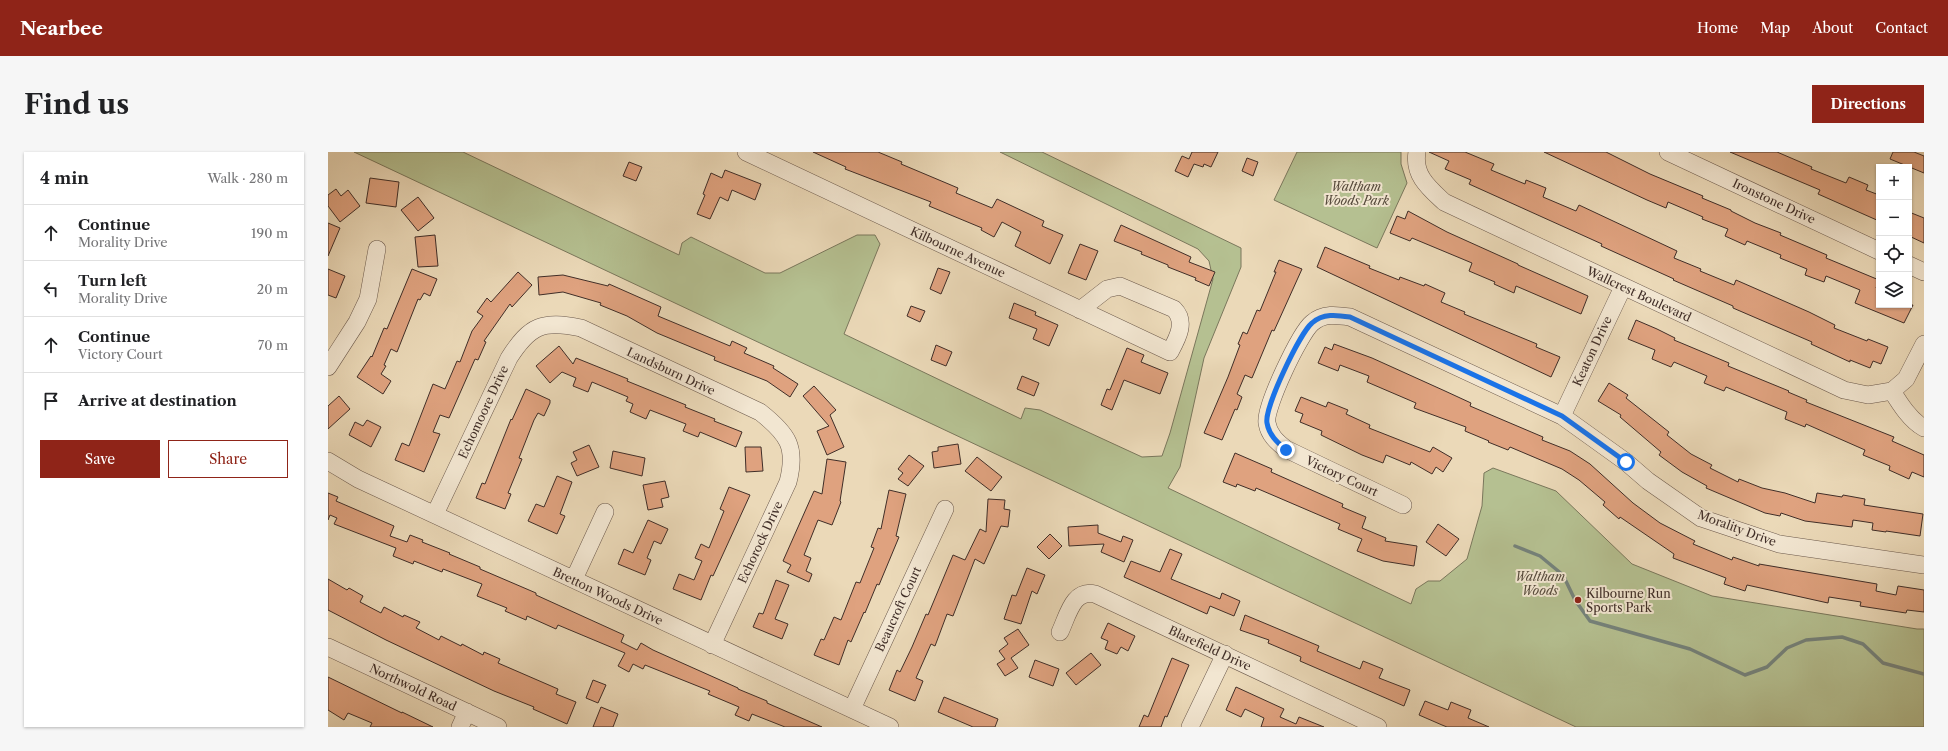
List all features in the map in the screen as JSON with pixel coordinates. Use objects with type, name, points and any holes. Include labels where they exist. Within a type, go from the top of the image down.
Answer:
[{"type":"street","name":"Kilbourne Avenue","points":[[746,152],[1080,310],[1170,352],[1180,331],[1178,313],[1174,309],[1120,286],[1108,289],[1080,310]]},
{"type":"street","name":"Wallcrest Boulevard","points":[[1417,152],[1416,160],[1424,184],[1444,202],[1844,390],[1868,395],[1892,391]]},
{"type":"street","name":"Ironstone Drive","points":[[1668,152],[1876,250]]},
{"type":"street","points":[[328,367],[357,322],[368,299],[377,249]]},
{"type":"street","points":[[1912,266],[1924,272]]},
{"type":"street","name":"Keaton Drive","points":[[1562,416],[1623,287]]},
{"type":"street","name":"Morality Drive","points":[[1300,338],[1312,322],[1331,315],[1350,317],[1562,416],[1626,462],[1648,482],[1701,518],[1780,544],[1924,565]]},
{"type":"street","name":"Landsburn Drive","points":[[548,324],[559,324],[585,330],[760,412],[779,427],[786,436]]},
{"type":"street","name":"Echomoore Drive","points":[[435,514],[509,358],[520,340],[538,328],[548,324]]},
{"type":"street","name":"Victory Court","points":[[1300,338],[1268,406],[1266,423],[1273,439],[1286,450],[1403,505]]},
{"type":"street","points":[[1924,344],[1906,379],[1892,391],[1900,405],[1918,424],[1924,428]]},
{"type":"street","name":"Echorock Drive","points":[[712,645],[788,482],[792,465],[790,447],[786,436]]},
{"type":"street","name":"Bretton Woods Drive","points":[[328,461],[358,479],[890,727]]},
{"type":"street","name":"Beaucroft Court","points":[[852,709],[945,509]]},
{"type":"street","points":[[574,580],[605,512]]},
{"type":"street","name":"Blarefield Drive","points":[[1060,632],[1074,601],[1079,595],[1087,592],[1095,594],[1224,654],[1360,723],[1378,727]]},
{"type":"street","name":"Northwold Road","points":[[328,647],[463,720],[498,727]]},
{"type":"street","points":[[1190,727],[1224,654]]},
{"type":"green space","name":"Waltham Woods","points":[[354,152],[463,152],[679,255],[682,243],[691,237],[765,273],[780,273],[857,235],[875,235],[880,244],[844,334],[1021,419],[1025,408],[1040,410],[1142,457],[1162,456],[1170,433],[1213,279],[1209,261],[1198,249],[1000,152],[1042,152],[1241,248],[1241,267],[1204,358],[1180,467],[1168,488],[1411,604],[1416,589],[1428,581],[1440,581],[1467,559],[1482,506],[1484,473],[1493,468],[1556,491],[1632,564],[1712,596],[1924,629],[1924,727],[1576,727]]},
{"type":"green space","name":"Waltham Woods Park","points":[[1297,152],[1401,152],[1401,164],[1407,183],[1377,248],[1274,200]]},
{"type":"building","points":[[813,152],[878,152],[902,162],[901,164],[958,188],[956,193],[992,208],[997,199],[1044,221],[1042,226],[1063,235],[1050,264],[1015,246],[1021,232],[1002,222],[994,237],[981,230],[982,228],[929,206],[931,202],[845,169],[846,167]]},
{"type":"building","points":[[1192,152],[1218,152],[1211,167],[1204,164],[1203,167],[1194,164],[1188,177],[1175,171],[1182,156],[1189,159]]},
{"type":"building","points":[[1429,152],[1465,152],[1494,164],[1491,170],[1525,184],[1526,180],[1546,188],[1543,197],[1576,211],[1579,205],[1677,251],[1674,258],[1701,269],[1700,271],[1734,285],[1736,280],[1809,312],[1835,325],[1834,328],[1867,341],[1868,339],[1888,347],[1881,364],[1873,361],[1870,368],[1850,360],[1850,362],[1811,344],[1812,342],[1673,280],[1674,279],[1601,246],[1602,244],[1469,184],[1471,180],[1445,169],[1449,161]]},
{"type":"building","points":[[1544,152],[1606,152],[1650,174],[1703,196],[1702,198],[1731,210],[1755,223],[1781,233],[1780,235],[1827,255],[1826,258],[1876,279],[1876,308],[1912,308],[1904,323],[1855,303],[1860,290],[1826,276],[1824,282],[1805,275],[1807,269],[1780,258],[1781,255],[1747,241],[1745,245],[1725,236],[1728,229],[1702,219],[1703,217],[1668,202],[1666,208]]},
{"type":"building","points":[[1730,152],[1777,152],[1812,167],[1811,169],[1846,183],[1849,177],[1868,185],[1866,190],[1876,194],[1876,220],[1818,194],[1820,190]]},
{"type":"building","points":[[1893,152],[1914,152],[1924,156],[1924,173],[1912,168],[1912,164],[1902,164],[1890,159]]},
{"type":"building","points":[[1247,158],[1258,162],[1253,176],[1242,171]]},
{"type":"building","points":[[629,162],[642,167],[636,181],[623,176]]},
{"type":"building","points":[[725,170],[761,184],[755,200],[732,190],[728,201],[720,197],[710,219],[697,214],[705,195],[703,194],[711,173],[722,178]]},
{"type":"building","points":[[370,178],[399,182],[396,207],[366,203]]},
{"type":"building","points":[[336,189],[341,196],[348,190],[360,206],[340,222],[328,206],[328,195]]},
{"type":"building","points":[[418,197],[434,218],[418,231],[401,210]]},
{"type":"building","points":[[1408,211],[1447,232],[1588,296],[1581,314],[1516,286],[1514,293],[1494,284],[1495,282],[1469,271],[1472,263],[1412,238],[1410,241],[1390,233],[1397,216],[1405,219]]},
{"type":"building","points":[[1912,213],[1924,218],[1924,243],[1912,237]]},
{"type":"building","points":[[328,223],[340,228],[328,256]]},
{"type":"building","points":[[1121,225],[1191,257],[1189,262],[1215,272],[1209,286],[1195,280],[1196,278],[1141,254],[1142,252],[1114,241]]},
{"type":"building","points":[[435,235],[438,266],[418,267],[415,237]]},
{"type":"building","points":[[1080,244],[1098,251],[1086,280],[1068,273]]},
{"type":"building","points":[[1325,247],[1370,266],[1369,268],[1399,280],[1400,277],[1424,286],[1425,284],[1445,293],[1441,302],[1465,312],[1464,314],[1537,344],[1536,347],[1560,357],[1551,377],[1317,267]]},
{"type":"building","points":[[1279,260],[1302,269],[1274,331],[1272,330],[1252,378],[1245,375],[1237,394],[1242,397],[1237,410],[1235,409],[1222,440],[1204,433],[1228,377],[1240,345],[1238,344],[1243,332],[1247,334],[1257,310],[1260,311],[1276,272],[1274,272]]},
{"type":"building","points":[[938,268],[950,272],[941,294],[930,289]]},
{"type":"building","points":[[328,269],[345,276],[336,298],[328,295]]},
{"type":"building","points":[[412,269],[437,279],[430,296],[424,293],[420,300],[418,299],[397,352],[391,349],[384,365],[386,366],[381,374],[391,381],[383,394],[357,377],[371,356],[372,357],[384,328],[387,329]]},
{"type":"building","points":[[518,272],[532,285],[512,307],[510,304],[484,341],[486,342],[478,360],[475,359],[449,418],[440,415],[433,432],[440,434],[424,472],[395,460],[402,443],[409,446],[433,384],[445,389],[457,361],[460,362],[472,331],[483,316],[477,312],[487,298],[491,302]]},
{"type":"building","points":[[563,275],[608,286],[609,284],[661,307],[658,316],[730,346],[732,341],[747,348],[744,353],[774,366],[773,368],[798,384],[790,397],[767,381],[714,360],[715,357],[657,333],[627,316],[600,305],[601,303],[563,292],[539,295],[538,277]]},
{"type":"building","points":[[1014,303],[1036,312],[1035,315],[1058,325],[1049,346],[1033,339],[1037,329],[1009,318]]},
{"type":"building","points":[[911,306],[925,311],[920,322],[907,316]]},
{"type":"building","points":[[1636,320],[1675,338],[1674,340],[1729,363],[1728,366],[1789,391],[1788,392],[1807,400],[1806,402],[1894,437],[1892,441],[1924,455],[1924,477],[1912,472],[1909,479],[1889,470],[1890,466],[1863,455],[1865,450],[1806,424],[1805,427],[1785,419],[1787,412],[1726,387],[1724,391],[1704,383],[1707,376],[1674,362],[1671,367],[1652,359],[1655,350],[1628,339]]},
{"type":"building","points":[[1334,344],[1372,358],[1445,391],[1471,403],[1470,406],[1543,437],[1542,440],[1570,451],[1590,464],[1633,503],[1660,523],[1695,541],[1693,544],[1732,560],[1733,557],[1759,566],[1759,564],[1877,584],[1876,591],[1896,595],[1898,586],[1924,590],[1924,612],[1907,610],[1906,613],[1860,606],[1861,602],[1829,597],[1828,603],[1747,585],[1745,591],[1724,584],[1726,578],[1673,558],[1674,554],[1620,517],[1619,519],[1603,505],[1605,502],[1579,480],[1562,469],[1510,447],[1508,450],[1488,442],[1489,441],[1465,431],[1466,427],[1414,408],[1416,403],[1367,382],[1369,376],[1340,365],[1338,371],[1318,363],[1325,347],[1332,350]]},
{"type":"building","points":[[936,345],[952,352],[946,366],[931,360]]},
{"type":"building","points":[[559,346],[573,364],[576,358],[628,379],[627,381],[686,405],[685,407],[715,419],[714,421],[742,432],[736,447],[700,432],[698,437],[683,431],[686,424],[650,410],[646,419],[630,412],[633,404],[626,401],[628,397],[592,382],[588,392],[573,386],[576,378],[562,372],[550,383],[536,366]]},
{"type":"building","points":[[1127,348],[1144,355],[1141,362],[1168,373],[1160,394],[1124,380],[1112,410],[1101,405],[1107,389],[1110,390]]},
{"type":"building","points":[[1022,376],[1039,383],[1034,396],[1017,389]]},
{"type":"building","points":[[1609,383],[1628,395],[1626,398],[1669,432],[1667,435],[1691,454],[1712,465],[1710,468],[1738,482],[1739,479],[1762,488],[1785,493],[1815,503],[1817,493],[1842,497],[1843,495],[1865,499],[1864,505],[1923,514],[1920,536],[1872,530],[1873,523],[1853,520],[1852,527],[1805,521],[1781,513],[1780,516],[1765,513],[1706,488],[1707,486],[1682,472],[1659,455],[1661,452],[1620,417],[1621,415],[1598,401]]},
{"type":"building","points":[[814,386],[836,410],[830,415],[844,447],[827,455],[817,431],[829,426],[803,396]]},
{"type":"building","points":[[526,389],[550,400],[550,403],[544,416],[538,413],[534,420],[519,458],[522,459],[508,493],[511,494],[505,509],[476,498],[482,483],[485,484],[511,419],[512,420]]},
{"type":"building","points":[[339,396],[350,409],[328,429],[328,406]]},
{"type":"building","points":[[1301,397],[1326,407],[1328,402],[1348,410],[1346,414],[1370,425],[1369,428],[1430,452],[1433,447],[1452,458],[1443,472],[1436,467],[1432,474],[1411,462],[1410,465],[1386,455],[1383,463],[1362,455],[1321,435],[1322,431],[1300,422],[1303,414],[1295,411]]},
{"type":"building","points":[[367,420],[381,427],[371,447],[349,435],[355,422],[363,426]]},
{"type":"building","points":[[958,444],[961,464],[934,468],[932,452],[938,451],[938,447]]},
{"type":"building","points":[[589,445],[599,467],[577,476],[571,463],[577,460],[573,452]]},
{"type":"building","points":[[745,447],[761,447],[763,471],[746,472]]},
{"type":"building","points":[[613,451],[645,458],[642,476],[610,468]]},
{"type":"building","points":[[1235,453],[1272,469],[1271,472],[1343,504],[1342,507],[1366,517],[1362,528],[1386,538],[1385,541],[1417,546],[1414,566],[1383,561],[1357,551],[1362,539],[1338,529],[1340,524],[1256,488],[1255,491],[1237,484],[1236,487],[1223,482]]},
{"type":"building","points":[[909,455],[924,466],[908,486],[898,479],[903,473],[898,469]]},
{"type":"building","points":[[977,457],[1002,477],[991,491],[965,471]]},
{"type":"building","points":[[827,459],[846,462],[841,502],[832,525],[818,520],[804,555],[811,558],[806,571],[812,574],[809,582],[787,572],[791,565],[783,561],[814,491],[822,494]]},
{"type":"building","points":[[557,476],[572,482],[560,514],[565,516],[557,534],[528,521],[536,504],[544,507]]},
{"type":"building","points":[[665,481],[669,497],[661,499],[663,507],[648,510],[643,485]]},
{"type":"building","points":[[729,487],[750,495],[713,576],[711,575],[701,600],[673,589],[679,574],[694,580],[702,561],[695,558],[701,544],[709,548],[724,511],[720,509]]},
{"type":"building","points":[[889,490],[906,494],[896,536],[899,537],[879,585],[877,584],[851,642],[848,640],[839,665],[814,655],[821,639],[824,640],[834,617],[841,620],[856,582],[860,583],[874,548],[871,547],[878,528],[881,529]]},
{"type":"building","points":[[328,493],[338,497],[336,501],[394,526],[390,536],[407,542],[410,535],[423,540],[422,542],[450,553],[449,554],[480,567],[480,569],[536,593],[536,595],[624,635],[621,642],[637,650],[641,643],[653,650],[767,701],[767,703],[822,727],[785,727],[752,714],[749,721],[735,715],[739,707],[708,694],[710,691],[645,665],[643,669],[633,664],[629,672],[618,666],[625,653],[558,625],[556,629],[527,616],[526,620],[505,611],[507,608],[477,596],[482,584],[443,569],[442,572],[414,561],[413,564],[393,556],[396,548],[334,524],[337,518],[330,515],[328,520]]},
{"type":"building","points":[[988,499],[1005,500],[1004,509],[1010,510],[1008,527],[1001,526],[984,564],[975,559],[953,616],[947,614],[935,646],[931,644],[916,678],[923,681],[915,701],[889,690],[897,670],[900,672],[926,614],[928,615],[953,555],[965,560],[980,529],[986,532]]},
{"type":"building","points":[[648,520],[668,529],[661,544],[654,541],[647,558],[651,560],[645,575],[618,564],[624,549],[633,553]]},
{"type":"building","points":[[1438,524],[1459,539],[1446,556],[1426,542]]},
{"type":"building","points":[[1098,525],[1098,533],[1121,542],[1123,536],[1133,540],[1124,562],[1101,552],[1104,544],[1069,546],[1068,527]]},
{"type":"building","points":[[1050,534],[1062,546],[1049,559],[1037,547]]},
{"type":"building","points":[[1170,549],[1182,554],[1171,579],[1220,599],[1222,593],[1240,601],[1234,616],[1210,606],[1207,614],[1124,577],[1131,561],[1160,572]]},
{"type":"building","points":[[1027,568],[1045,575],[1037,594],[1032,591],[1021,624],[1004,619],[1012,595],[1016,596]]},
{"type":"building","points":[[328,579],[347,590],[349,588],[363,596],[360,602],[381,613],[384,607],[403,617],[404,615],[420,622],[416,628],[439,640],[441,636],[461,646],[462,644],[483,655],[484,652],[500,659],[498,663],[558,689],[556,694],[576,702],[567,724],[533,709],[534,707],[494,691],[386,640],[328,610]]},
{"type":"building","points":[[776,580],[789,585],[775,619],[788,624],[782,639],[753,627],[759,613],[763,614]]},
{"type":"building","points":[[1245,615],[1319,646],[1317,651],[1360,669],[1363,661],[1383,669],[1379,678],[1410,690],[1404,706],[1300,661],[1301,657],[1268,643],[1269,640],[1240,630]]},
{"type":"building","points":[[1108,623],[1135,636],[1128,651],[1121,647],[1117,654],[1105,649],[1108,641],[1101,638]]},
{"type":"building","points":[[1018,629],[1029,645],[1011,658],[1018,668],[1005,676],[997,664],[1005,659],[999,651],[1008,644],[1004,638]]},
{"type":"building","points":[[1091,653],[1101,665],[1076,685],[1066,673]]},
{"type":"building","points":[[1172,658],[1189,665],[1167,717],[1165,716],[1161,727],[1139,727],[1144,715],[1148,717]]},
{"type":"building","points":[[1035,660],[1059,669],[1053,686],[1029,677]]},
{"type":"building","points":[[328,677],[433,727],[370,727],[372,723],[348,713],[344,720],[328,710]]},
{"type":"building","points":[[593,680],[606,685],[598,703],[586,698]]},
{"type":"building","points":[[1236,687],[1284,709],[1280,717],[1296,724],[1299,717],[1324,727],[1261,727],[1264,718],[1245,709],[1241,717],[1226,710]]},
{"type":"building","points":[[944,697],[998,719],[995,727],[973,727],[938,712]]},
{"type":"building","points":[[1425,701],[1448,710],[1451,702],[1471,710],[1468,718],[1489,727],[1447,727],[1442,725],[1419,715]]},
{"type":"building","points":[[601,707],[618,714],[613,727],[593,727]]},
{"type":"waterway","points":[[1515,546],[1540,556],[1563,575],[1575,600],[1590,621],[1690,649],[1745,675],[1767,667],[1787,648],[1806,640],[1842,637],[1863,644],[1883,663],[1924,674]]},
{"type":"place","name":"Kilbourne Run Sports Park","points":[[1578,600]]},
{"type":"route","points":[[1286,450],[1273,439],[1266,423],[1268,406],[1300,338],[1312,322],[1331,315],[1350,317],[1562,416],[1626,462]]}]
